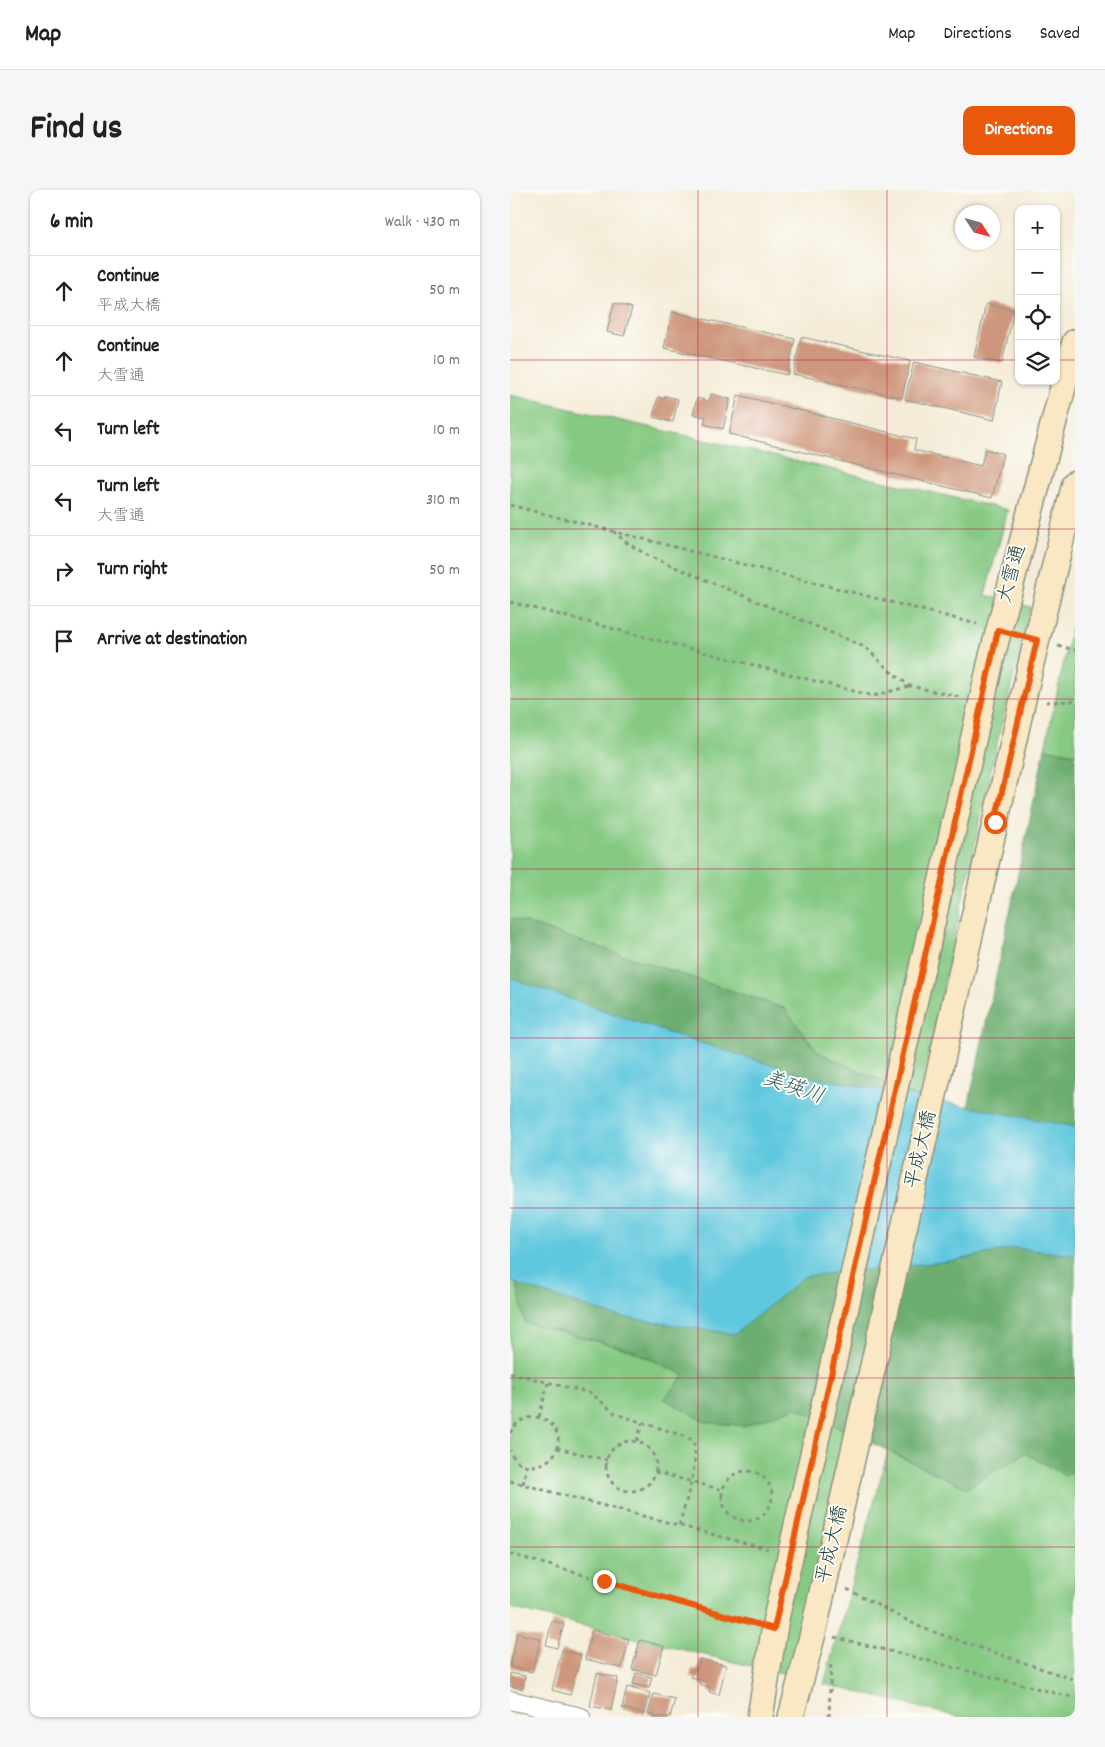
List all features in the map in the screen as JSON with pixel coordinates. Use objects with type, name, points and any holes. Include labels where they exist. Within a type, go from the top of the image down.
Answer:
[{"type":"street","name":"大雪通","points":[[760,1717],[775,1624],[992,656],[1075,342]]},
{"type":"street","name":"大雪通","points":[[1030,668],[1075,483]]},
{"type":"street","name":"平成大橋","points":[[821,1634],[1030,668]]},
{"type":"street","points":[[791,1717],[821,1634]]},
{"type":"street","points":[[510,1700],[580,1717]]},
{"type":"path","points":[[510,504],[998,630]]},
{"type":"path","points":[[612,530],[627,543],[649,556],[865,648],[891,672],[910,686],[964,697]]},
{"type":"path","points":[[510,602],[873,696],[910,686]]},
{"type":"path","points":[[1037,640],[1075,650]]},
{"type":"path","points":[[1038,702],[1075,701]]},
{"type":"path","points":[[510,1373],[591,1393],[616,1414],[694,1441],[696,1451],[679,1526]]},
{"type":"path","points":[[539,1417],[548,1383]]},
{"type":"path","points":[[510,1432],[512,1427],[520,1421],[528,1417],[539,1417],[548,1422],[555,1430],[557,1436],[557,1448],[552,1458],[546,1464],[535,1467],[520,1464],[512,1456],[510,1450]]},
{"type":"path","points":[[637,1441],[642,1423]]},
{"type":"path","points":[[625,1441],[637,1441],[646,1445],[653,1454],[656,1460],[656,1472],[650,1482],[641,1489],[630,1491],[618,1487],[610,1479],[606,1460],[610,1451],[617,1444],[625,1441]]},
{"type":"path","points":[[557,1448],[606,1460]]},
{"type":"path","points":[[523,1484],[527,1466]]},
{"type":"path","points":[[753,1471],[770,1484],[772,1502],[767,1512],[758,1519],[747,1521],[734,1518],[726,1510],[722,1497],[723,1490],[727,1481],[734,1475],[753,1471]]},
{"type":"path","points":[[656,1472],[723,1490]]},
{"type":"path","points":[[510,1554],[775,1624]]},
{"type":"path","points":[[821,1634],[1075,1698]]},
{"type":"path","points":[[829,1717],[832,1667]]},
{"type":"green space","points":[[510,395],[1008,510],[985,595],[1031,607],[998,739],[919,1098],[818,1052],[784,1008],[510,918]]},
{"type":"green space","points":[[1073,620],[1075,620],[1075,754],[1045,748]]},
{"type":"green space","points":[[1045,748],[1075,754],[1075,1127],[968,1107]]},
{"type":"green space","points":[[510,918],[784,1008],[818,1052],[919,1098],[807,1076],[669,1033],[510,978]]},
{"type":"green space","points":[[1015,1248],[1075,1255],[1075,1473],[1065,1475],[1025,1453],[967,1488],[796,1407],[744,1426],[706,1422],[664,1399],[684,1375],[631,1350],[525,1323],[517,1284],[615,1316],[734,1334],[805,1276],[952,1261]]},
{"type":"green space","points":[[510,1279],[517,1284],[525,1323],[631,1350],[685,1375],[744,1426],[796,1407],[849,1432],[792,1676],[510,1608]]},
{"type":"green space","points":[[888,1451],[967,1488],[1025,1452],[1065,1475],[1075,1473],[1075,1717],[959,1717],[824,1684]]},
{"type":"water","name":"美瑛川","points":[[510,978],[669,1033],[807,1076],[1075,1127],[1075,1255],[1015,1248],[952,1261],[805,1276],[735,1334],[615,1316],[517,1284],[510,1279]]},
{"type":"building","points":[[614,303],[632,308],[624,336],[607,332]]},
{"type":"building","points":[[986,304],[1014,310],[1002,363],[974,357]]},
{"type":"building","points":[[672,312],[795,339],[787,375],[664,348]]},
{"type":"building","points":[[801,337],[910,361],[902,398],[793,374]]},
{"type":"building","points":[[914,362],[1002,382],[994,420],[905,399]]},
{"type":"building","points":[[711,394],[730,399],[723,429],[704,424],[706,417],[693,414],[697,398],[709,401]]},
{"type":"building","points":[[738,395],[916,439],[914,450],[981,466],[985,449],[1003,454],[992,498],[729,434]]},
{"type":"building","points":[[665,396],[678,399],[673,422],[653,417],[658,397],[664,399]]},
{"type":"building","points":[[552,1621],[564,1624],[557,1648],[546,1645]]},
{"type":"building","points":[[592,1630],[629,1639],[622,1668],[585,1659]]},
{"type":"building","points":[[517,1633],[541,1639],[532,1672],[510,1667]]},
{"type":"building","points":[[640,1640],[664,1646],[656,1675],[632,1669]]},
{"type":"building","points":[[562,1650],[581,1655],[570,1695],[552,1690]]},
{"type":"building","points":[[700,1659],[726,1665],[719,1695],[709,1692],[710,1687],[699,1684],[700,1679],[690,1677],[692,1669],[697,1670]]},
{"type":"building","points":[[510,1673],[525,1676],[522,1689],[510,1686]]},
{"type":"building","points":[[597,1673],[618,1678],[611,1710],[590,1706]]},
{"type":"building","points":[[636,1673],[652,1677],[649,1688],[633,1684]]},
{"type":"building","points":[[627,1687],[650,1693],[645,1714],[622,1708]]},
{"type":"building","points":[[654,1694],[675,1699],[670,1717],[653,1717],[653,1715],[648,1714]]},
{"type":"route","points":[[604,1581],[774,1629],[998,630],[1037,640],[995,822]]}]
